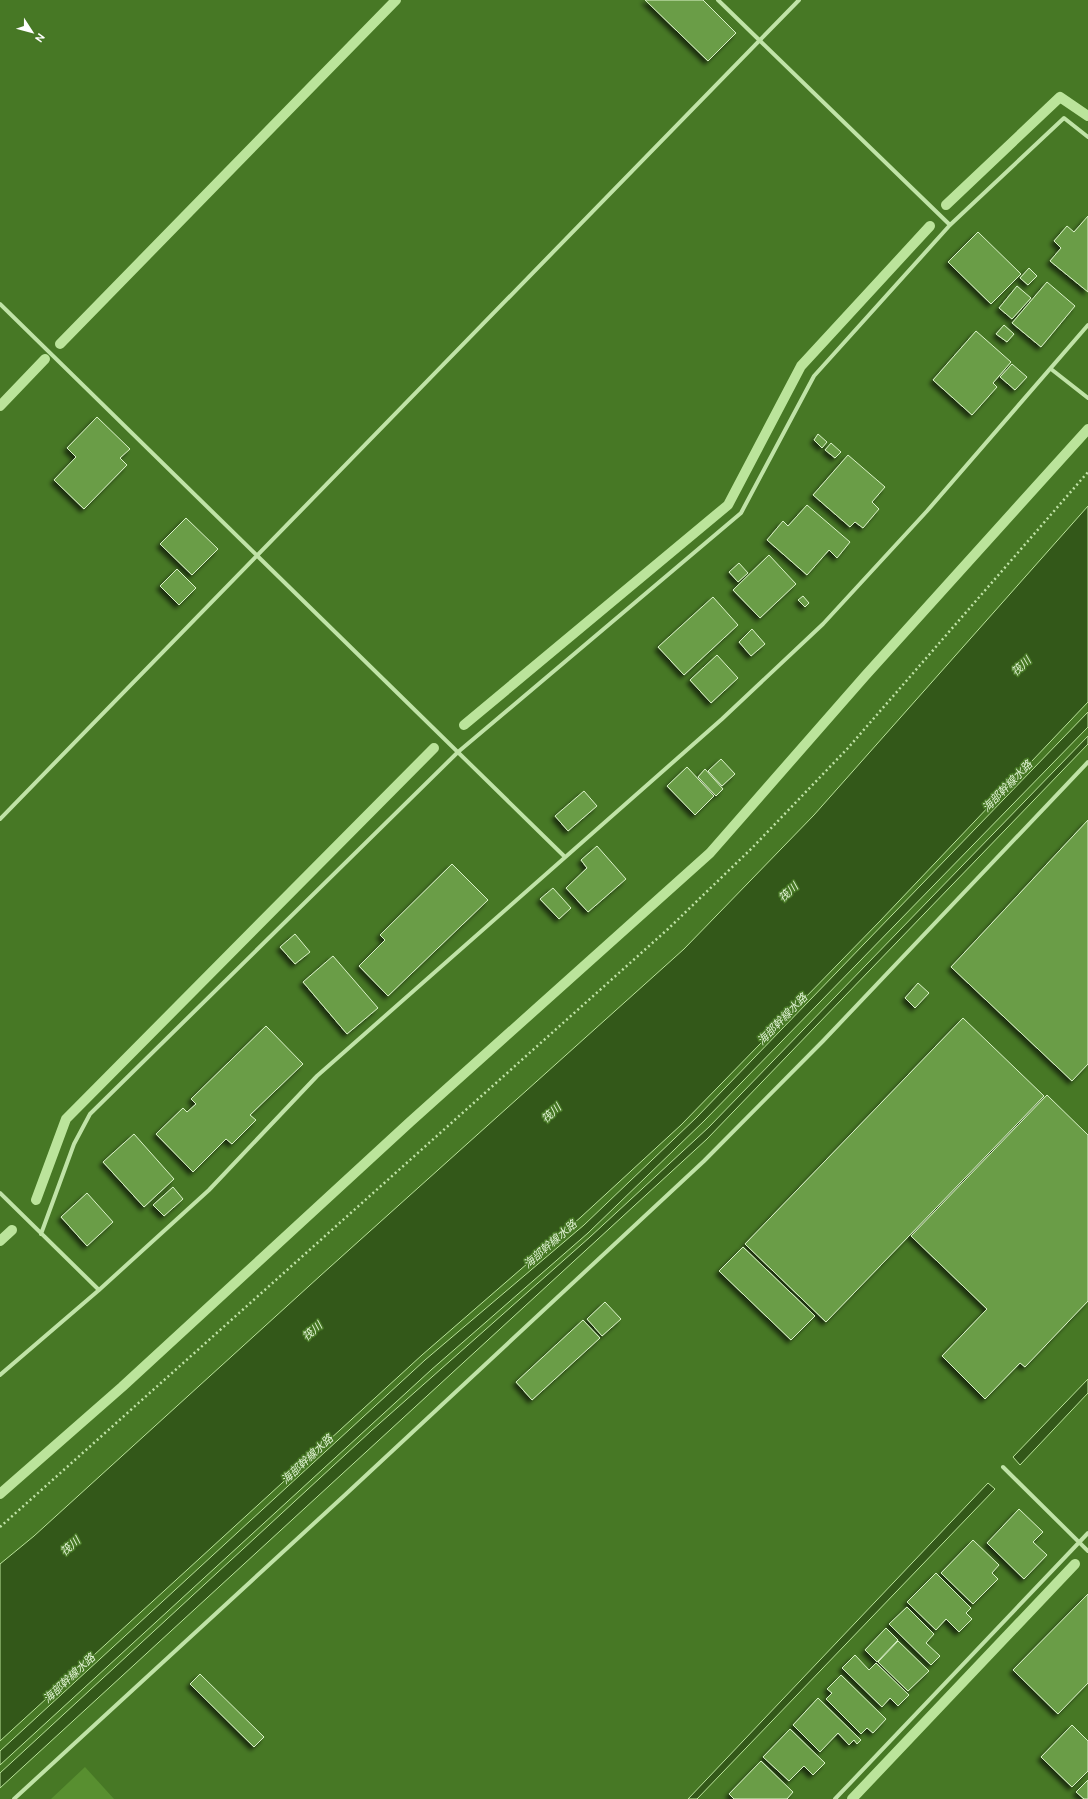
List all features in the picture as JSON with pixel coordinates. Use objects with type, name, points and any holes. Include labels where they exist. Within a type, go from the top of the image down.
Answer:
[{"type":"street","points":[[718,0],[950,225]]},
{"type":"street","points":[[0,819],[799,0]]},
{"type":"street","points":[[41,1234],[74,1144],[90,1114],[458,752],[741,513],[814,376],[950,225],[1064,118],[1088,137]]},
{"type":"street","points":[[0,304],[565,857]]},
{"type":"street","points":[[0,1375],[99,1290],[209,1190],[317,1076],[722,719],[823,624],[927,511],[1088,325]]},
{"type":"street","points":[[1051,369],[1088,398]]},
{"type":"street","points":[[14,1799],[346,1494],[704,1161],[823,1042],[1088,762]]},
{"type":"street","points":[[0,1193],[99,1290]]},
{"type":"street","points":[[1003,1467],[1088,1551]]},
{"type":"street","points":[[835,1799],[1088,1533]]},
{"type":"path","points":[[0,1527],[662,934],[752,848],[848,748],[1088,472]]},
{"type":"shaded area","points":[[85,1767],[114,1799],[51,1799]]},
{"type":"water","points":[[1088,506],[1088,702],[880,921],[681,1125],[581,1217],[422,1355],[0,1741],[0,1564],[34,1536],[320,1276],[684,949],[814,815]]},
{"type":"water","points":[[1088,712],[1088,727],[704,1121],[588,1233],[431,1370],[0,1765],[0,1751],[425,1360],[584,1225],[697,1117]]},
{"type":"water","points":[[1088,736],[1088,744],[707,1139],[0,1788],[0,1773],[371,1431],[590,1237],[709,1127]]},
{"type":"water","points":[[1088,1379],[1088,1393],[1020,1465],[1013,1457]]},
{"type":"water","points":[[988,1483],[995,1489],[697,1799],[688,1799]]},
{"type":"building","points":[[645,0],[703,0],[736,33],[708,61]]},
{"type":"building","points":[[1088,216],[1088,292],[1050,261],[1061,248],[1054,241],[1067,226],[1074,232]]},
{"type":"building","points":[[978,232],[1021,274],[991,304],[948,262]]},
{"type":"building","points":[[1029,268],[1037,276],[1028,285],[1020,278]]},
{"type":"building","points":[[1047,282],[1075,306],[1041,347],[1012,323]]},
{"type":"building","points":[[1017,286],[1031,298],[1012,319],[999,308]]},
{"type":"building","points":[[1004,325],[1014,334],[1007,342],[996,334]]},
{"type":"building","points":[[976,331],[1011,362],[993,383],[997,387],[972,415],[933,380]]},
{"type":"building","points":[[1012,364],[1027,377],[1015,390],[1000,377]]},
{"type":"building","points":[[97,417],[130,449],[120,458],[127,465],[84,509],[54,480],[76,457],[67,448]]},
{"type":"building","points":[[818,434],[827,442],[822,448],[814,440]]},
{"type":"building","points":[[831,443],[841,452],[835,458],[825,450]]},
{"type":"building","points":[[848,455],[885,487],[872,502],[879,509],[863,528],[855,522],[850,527],[813,495]]},
{"type":"building","points":[[807,505],[850,542],[837,558],[829,550],[807,575],[767,540],[783,521],[788,526]]},
{"type":"building","points":[[186,518],[218,549],[192,575],[160,544]]},
{"type":"building","points":[[769,555],[796,584],[760,618],[733,590]]},
{"type":"building","points":[[739,563],[748,573],[738,582],[729,572]]},
{"type":"building","points":[[177,569],[196,588],[179,605],[160,586]]},
{"type":"building","points":[[803,596],[809,603],[805,607],[798,600]]},
{"type":"building","points":[[713,597],[738,625],[684,675],[658,647]]},
{"type":"building","points":[[752,629],[765,644],[751,656],[739,642]]},
{"type":"building","points":[[717,655],[738,678],[711,703],[690,680]]},
{"type":"building","points":[[721,759],[735,774],[722,786],[708,771]]},
{"type":"building","points":[[687,767],[714,796],[695,815],[667,786]]},
{"type":"building","points":[[705,769],[723,789],[716,796],[698,777]]},
{"type":"building","points":[[584,791],[597,806],[568,831],[555,816]]},
{"type":"building","points":[[1088,820],[1088,1064],[1072,1081],[951,967]]},
{"type":"building","points":[[597,846],[626,879],[588,912],[566,888],[587,868],[581,860]]},
{"type":"building","points":[[452,864],[488,900],[388,996],[359,966],[385,940],[380,935]]},
{"type":"building","points":[[553,888],[571,908],[559,919],[540,899]]},
{"type":"building","points":[[295,934],[310,952],[295,964],[280,947]]},
{"type":"building","points":[[333,956],[378,1008],[347,1034],[303,982]]},
{"type":"building","points":[[918,983],[929,993],[915,1008],[905,998]]},
{"type":"building","points":[[963,1018],[1044,1096],[826,1322],[745,1244]]},
{"type":"building","points":[[266,1026],[303,1064],[250,1115],[256,1120],[232,1144],[226,1139],[193,1172],[156,1134],[183,1108],[187,1112],[196,1104],[191,1099]]},
{"type":"building","points":[[1047,1095],[1088,1135],[1088,1301],[1025,1367],[1020,1363],[985,1399],[942,1356],[987,1309],[911,1236]]},
{"type":"building","points":[[134,1134],[174,1179],[144,1207],[103,1162]]},
{"type":"building","points":[[173,1187],[183,1199],[164,1216],[153,1205]]},
{"type":"building","points":[[87,1193],[113,1222],[87,1246],[61,1217]]},
{"type":"building","points":[[743,1247],[815,1316],[791,1340],[719,1271]]},
{"type":"building","points":[[605,1302],[621,1319],[602,1336],[587,1319]]},
{"type":"building","points":[[583,1320],[600,1338],[532,1400],[516,1382]]},
{"type":"building","points":[[1019,1509],[1043,1532],[1033,1542],[1047,1555],[1024,1579],[987,1543]]},
{"type":"building","points":[[973,1540],[999,1565],[992,1573],[998,1579],[973,1604],[941,1573]]},
{"type":"building","points":[[936,1573],[971,1608],[966,1613],[972,1619],[959,1632],[946,1619],[936,1630],[907,1602]]},
{"type":"building","points":[[1088,1594],[1088,1683],[1058,1714],[1013,1670]]},
{"type":"building","points":[[907,1607],[934,1634],[926,1643],[940,1656],[931,1665],[889,1624]]},
{"type":"building","points":[[886,1628],[898,1640],[877,1662],[865,1650]]},
{"type":"building","points":[[898,1641],[929,1671],[908,1691],[878,1662]]},
{"type":"building","points":[[855,1655],[869,1670],[876,1663],[909,1695],[898,1706],[890,1698],[882,1707],[842,1668]]},
{"type":"building","points":[[200,1674],[264,1737],[254,1747],[190,1684]]},
{"type":"building","points":[[841,1675],[886,1719],[873,1733],[867,1728],[861,1734],[826,1699],[832,1693],[827,1689]]},
{"type":"building","points":[[818,1698],[861,1740],[857,1744],[854,1740],[849,1745],[838,1733],[820,1752],[793,1725]]},
{"type":"building","points":[[1072,1725],[1088,1741],[1088,1771],[1072,1787],[1041,1757]]},
{"type":"building","points":[[790,1729],[825,1763],[813,1775],[804,1766],[789,1781],[763,1757]]},
{"type":"building","points":[[761,1761],[793,1792],[787,1799],[734,1799],[729,1794]]},
{"type":"building","points":[[1088,1780],[1088,1799],[1084,1799],[1076,1792]]},
{"type":"waterway","points":[[60,344],[396,0]]},
{"type":"waterway","points":[[946,205],[1060,97],[1088,116]]},
{"type":"waterway","points":[[464,725],[728,505],[801,366],[930,226]]},
{"type":"waterway","points":[[0,406],[45,359]]},
{"type":"waterway","points":[[0,1494],[122,1387],[410,1122],[710,853],[865,676],[1088,429]]},
{"type":"waterway","points":[[36,1200],[66,1119],[434,748]]},
{"type":"waterway","points":[[0,1241],[12,1230]]},
{"type":"waterway","points":[[852,1799],[1075,1564]]},
{"type":"water label","name":"筏川","points":[[1021,666]]},
{"type":"water label","name":"海部幹線水路","points":[[1007,786]]},
{"type":"water label","name":"筏川","points":[[788,892]]},
{"type":"water label","name":"海部幹線水路","points":[[782,1019]]},
{"type":"water label","name":"筏川","points":[[551,1113]]},
{"type":"water label","name":"海部幹線水路","points":[[550,1244]]},
{"type":"water label","name":"筏川","points":[[312,1331]]},
{"type":"water label","name":"海部幹線水路","points":[[307,1459]]},
{"type":"water label","name":"筏川","points":[[70,1546]]},
{"type":"water label","name":"海部幹線水路","points":[[69,1678]]}]
